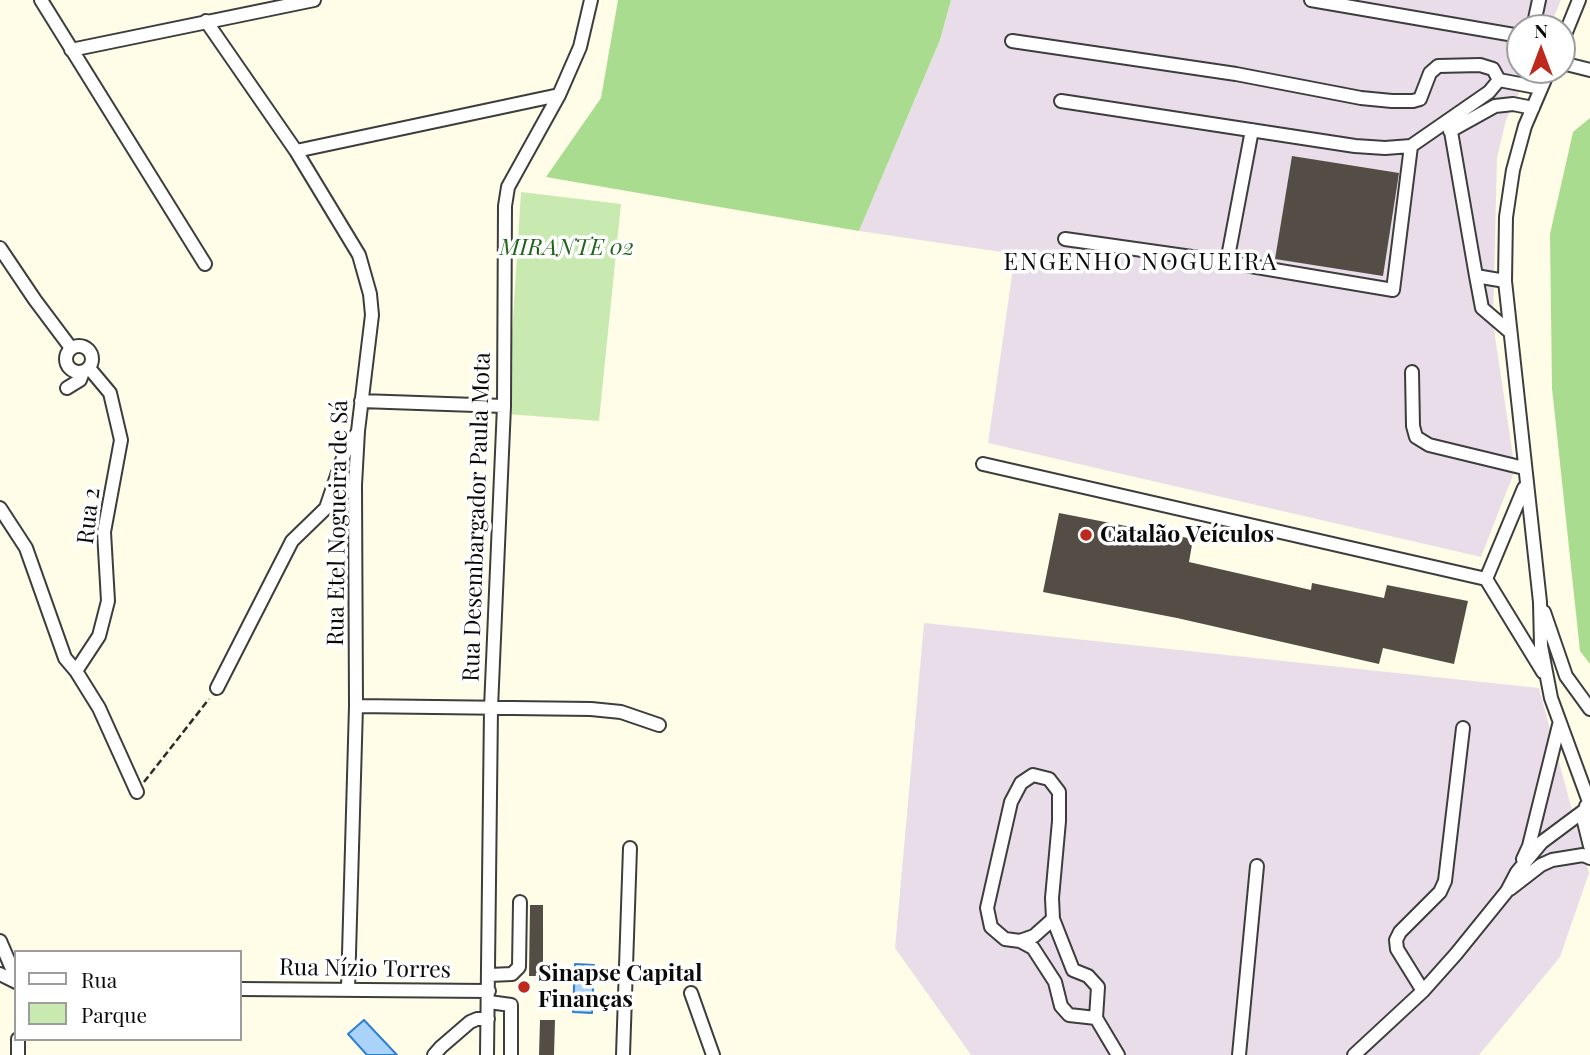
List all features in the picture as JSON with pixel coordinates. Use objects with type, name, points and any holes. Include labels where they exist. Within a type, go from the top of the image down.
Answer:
[{"type":"street","points":[[41,0],[205,264]]},
{"type":"street","points":[[71,50],[314,0]]},
{"type":"street","name":"Rua Desembargador Paula Mota","points":[[486,1055],[489,997],[491,708],[504,405],[505,206],[508,187],[559,95],[580,47],[591,0]]},
{"type":"street","points":[[1311,0],[1506,34]]},
{"type":"street","name":"Rua Etel Nogueira de Sá","points":[[206,21],[296,150],[359,255],[367,276],[372,315],[361,401],[355,485],[356,706],[348,989]]},
{"type":"street","points":[[1012,41],[1236,74],[1361,98],[1392,101],[1420,99],[1430,72],[1438,66],[1480,65],[1493,69],[1499,80]]},
{"type":"street","points":[[1499,80],[1541,88]]},
{"type":"street","points":[[1450,125],[1499,80]]},
{"type":"street","points":[[1543,84],[1525,126],[1513,170],[1506,217],[1505,281],[1540,602],[1541,646],[1560,724],[1588,802],[1585,833],[1590,846]]},
{"type":"street","points":[[296,150],[559,95]]},
{"type":"street","points":[[1061,100],[1355,146],[1411,146],[1450,125],[1495,106],[1513,104],[1533,108]]},
{"type":"street","points":[[1450,125],[1482,308],[1510,332]]},
{"type":"street","points":[[1227,262],[1252,130]]},
{"type":"street","points":[[1065,239],[1227,262],[1393,290],[1411,146]]},
{"type":"street","points":[[0,248],[34,300],[71,348]]},
{"type":"street","points":[[1476,276],[1505,281]]},
{"type":"street","points":[[66,388],[80,380],[86,370],[92,360],[90,352],[79,346],[71,348],[65,359],[68,367],[75,372],[86,370]]},
{"type":"street","name":"Rua 2","points":[[76,671],[99,636],[108,601],[104,533],[121,440],[110,393],[86,370]]},
{"type":"street","points":[[1412,372],[1413,426],[1416,437],[1429,445],[1524,468]]},
{"type":"street","points":[[361,401],[504,405]]},
{"type":"street","points":[[218,688],[292,541],[326,508],[346,449],[358,431]]},
{"type":"street","points":[[983,464],[1486,579],[1547,678]]},
{"type":"street","points":[[1486,579],[1526,484]]},
{"type":"street","points":[[0,508],[26,548],[43,602],[65,657],[99,708],[137,792]]},
{"type":"street","points":[[1540,602],[1566,676],[1590,709]]},
{"type":"street","points":[[356,706],[621,712],[659,725]]},
{"type":"street","points":[[1354,1055],[1423,991],[1507,891],[1529,846],[1560,724]]},
{"type":"street","points":[[1423,991],[1397,949],[1396,940],[1400,932],[1440,892],[1445,881],[1463,728]]},
{"type":"street","points":[[1096,1018],[1069,1015],[1061,1006],[1055,982],[1033,948],[1020,941],[1005,939],[991,927],[987,908],[1012,802],[1021,783],[1034,775],[1049,779],[1059,792],[1053,919],[1073,970],[1088,976],[1098,987],[1096,1018],[1118,1055]]},
{"type":"street","points":[[1517,872],[1552,834],[1588,802]]},
{"type":"street","points":[[1552,834],[1550,847],[1557,855],[1565,857]]},
{"type":"street","points":[[623,1055],[630,848]]},
{"type":"street","points":[[1507,891],[1541,865],[1565,857],[1583,855],[1590,858]]},
{"type":"street","points":[[1239,1055],[1256,866]]},
{"type":"street","points":[[489,975],[509,974],[516,971],[520,963],[520,901]]},
{"type":"street","points":[[1020,941],[1034,936],[1053,919]]},
{"type":"street","points":[[0,941],[14,975]]},
{"type":"street","points":[[1055,982],[1073,970]]},
{"type":"street","name":"Rua Nízio Torres","points":[[242,989],[348,989],[489,997],[511,1005],[511,1055]]},
{"type":"street","points":[[691,993],[713,1055]]},
{"type":"street","points":[[435,1055],[441,1046],[459,1031],[477,1019],[488,1019]]},
{"type":"path","points":[[137,792],[218,688]]},
{"type":"shaded area","points":[[951,0],[1561,0],[1555,14],[1506,14],[1506,84],[1523,84],[1506,120],[1497,158],[1493,323],[1515,470],[1481,557],[988,443],[1015,254],[859,231],[940,40]]},
{"type":"shaded area","points":[[924,623],[1539,688],[1589,873],[1560,957],[1479,1055],[971,1055],[895,948]]},
{"type":"green space","points":[[618,0],[951,0],[940,40],[859,231],[546,177],[601,98]]},
{"type":"green space","points":[[1590,118],[1590,664],[1580,651],[1552,388],[1550,234],[1573,132]]},
{"type":"green space","name":"MIRANTE 02","points":[[521,192],[621,204],[599,421],[507,414]]},
{"type":"water","points":[[575,964],[594,965],[592,1013],[573,1012]]},
{"type":"water","points":[[364,1020],[397,1055],[367,1055],[348,1034]]},
{"type":"building","points":[[1292,156],[1399,173],[1383,276],[1275,259]]},
{"type":"building","points":[[1059,513],[1193,539],[1189,562],[1311,590],[1312,583],[1384,598],[1387,585],[1468,601],[1454,664],[1383,648],[1379,664],[1177,618],[1043,592]]},
{"type":"building","points":[[530,905],[543,905],[543,976],[529,976]]},
{"type":"building","points":[[540,1020],[555,1020],[554,1055],[539,1055]]},
{"type":"place","name":"Catalão Veículos","points":[[1086,535]]},
{"type":"place","name":"Sinapse Capital Finanças","points":[[524,987]]},
{"type":"district","name":"ENGENHO NOGUEIRA","points":[[1141,263]]}]
